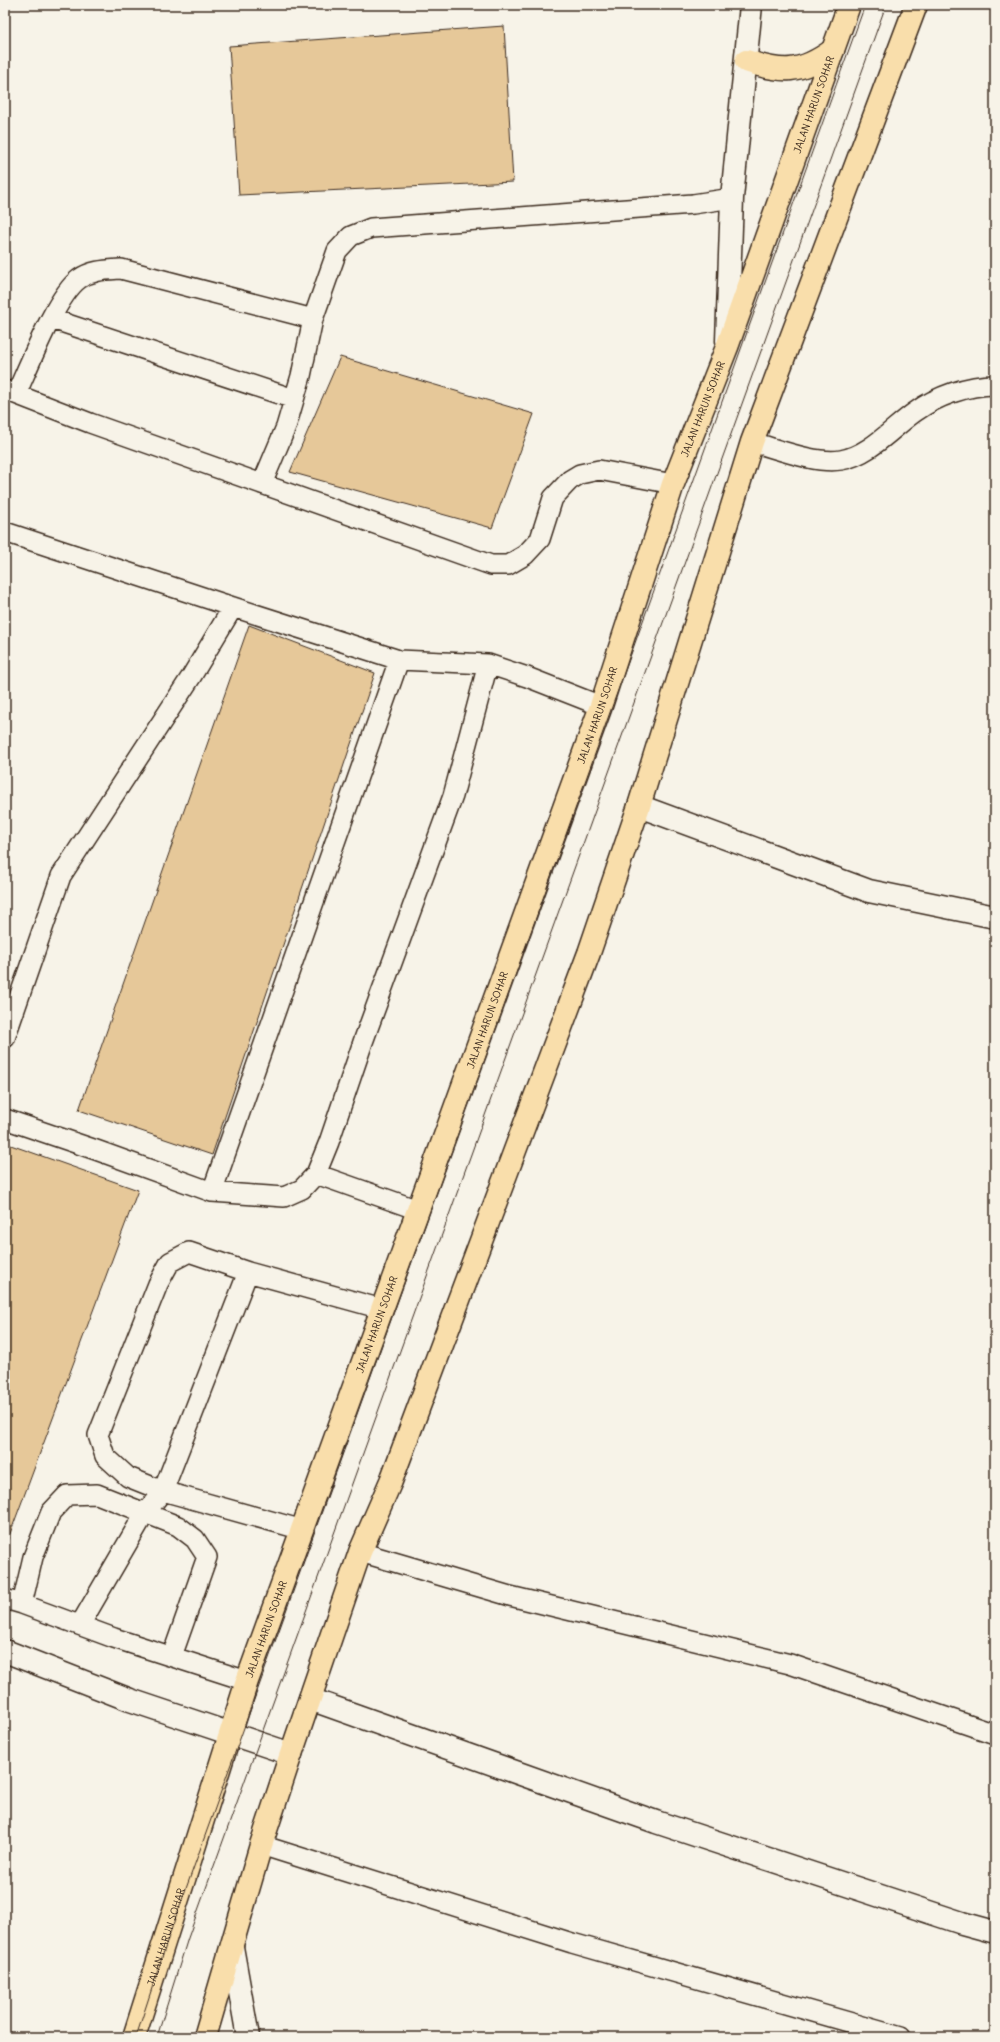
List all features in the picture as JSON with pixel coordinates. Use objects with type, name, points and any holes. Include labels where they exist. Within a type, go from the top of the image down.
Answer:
[{"type":"highway","name":"JALAN HARUN SOHAR","points":[[134,2037],[247,1681],[601,706],[673,484],[727,347],[849,5]]},
{"type":"highway","points":[[204,2037],[232,1947],[260,1846],[360,1552],[391,1481],[589,953],[640,806],[752,442],[916,5]]},
{"type":"highway","points":[[746,61],[775,70],[789,70],[808,65],[832,50]]},
{"type":"street","points":[[727,347],[732,198],[751,5]]},
{"type":"street","points":[[640,806],[869,891],[995,917]]},
{"type":"street","points":[[5,1651],[130,1700],[231,1732],[291,1754]]},
{"type":"street","points":[[310,1699],[656,1822],[954,1920],[995,1932]]},
{"type":"street","points":[[232,1947],[248,2037]]},
{"type":"lane","points":[[262,484],[286,427],[313,319],[337,251],[351,236],[371,228],[693,204],[732,198]]},
{"type":"lane","points":[[313,319],[120,269],[99,270],[80,278],[64,293],[52,319],[10,392],[462,556],[491,565],[508,565],[525,556],[540,539],[553,498],[570,480],[580,474],[599,470],[673,484]]},
{"type":"lane","points":[[52,319],[294,399]]},
{"type":"lane","points":[[752,442],[822,461],[842,460],[862,452],[915,412],[939,399],[969,388],[995,385]]},
{"type":"lane","points":[[5,532],[399,660],[488,664],[527,677],[601,706]]},
{"type":"lane","points":[[5,1038],[61,876],[191,677],[233,607]]},
{"type":"lane","points":[[212,1192],[399,660]]},
{"type":"lane","points":[[5,1119],[212,1192],[284,1197],[302,1189],[316,1174],[453,796],[488,664]]},
{"type":"lane","points":[[316,1174],[418,1210]]},
{"type":"lane","points":[[303,1530],[163,1490],[128,1477],[105,1456],[98,1435],[158,1284],[170,1262],[189,1252],[248,1272],[382,1310]]},
{"type":"lane","points":[[80,1625],[145,1513],[163,1490],[248,1272]]},
{"type":"lane","points":[[172,1656],[207,1557],[195,1539],[178,1526],[97,1494],[67,1495],[51,1512],[13,1601],[80,1625],[172,1656],[247,1681]]},
{"type":"lane","points":[[360,1552],[510,1596],[790,1664],[995,1734]]},
{"type":"lane","points":[[260,1846],[572,1943],[901,2037]]},
{"type":"building","points":[[504,26],[513,182],[239,195],[229,46]]},
{"type":"building","points":[[340,357],[534,414],[492,528],[290,472]]},
{"type":"building","points":[[249,625],[375,673],[212,1155],[79,1110]]},
{"type":"building","points":[[5,1143],[138,1190],[5,1547]]},
{"type":"tram line","points":[[136,2037],[170,1933],[865,5]]},
{"type":"tram line","points":[[157,2037],[188,1938],[886,5]]}]
